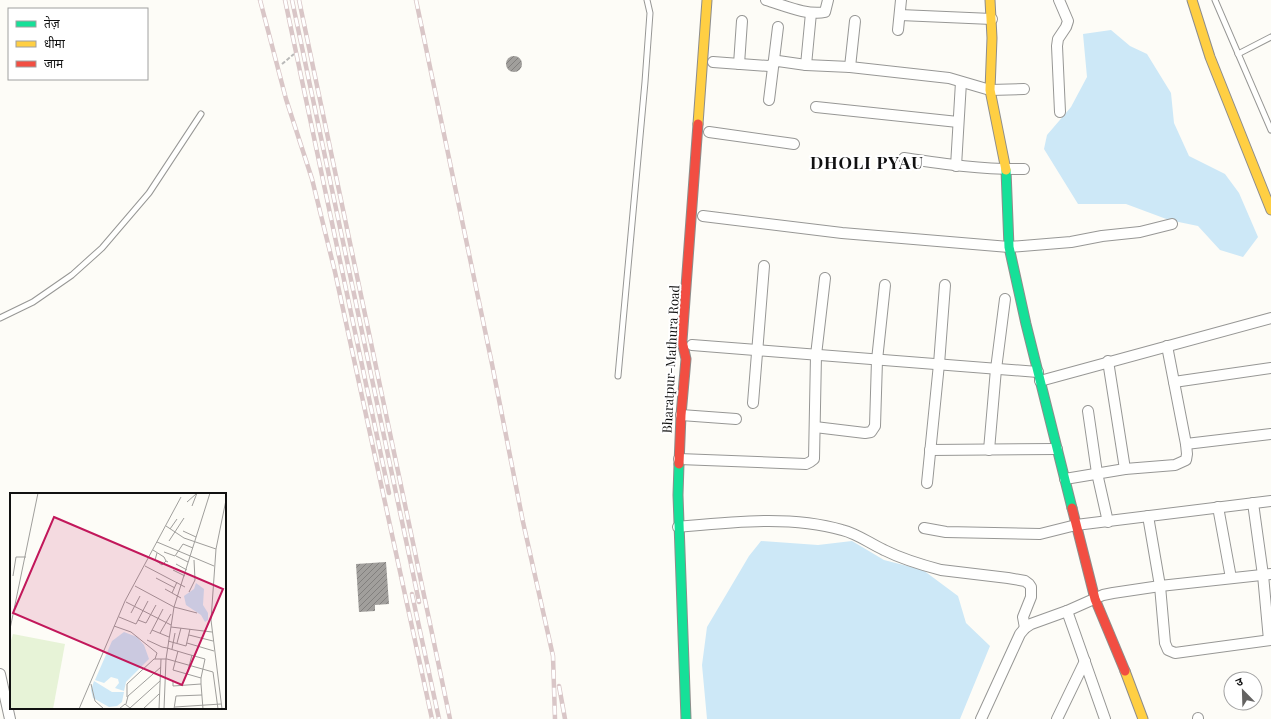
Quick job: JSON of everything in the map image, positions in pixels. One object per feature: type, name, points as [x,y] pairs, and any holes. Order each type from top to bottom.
[{"type":"main road","name":"Bharatpur-Mathura Road","points":[[686,719],[678,527],[681,415],[686,360],[682,341],[707,0]]},
{"type":"main road","points":[[990,0],[992,19],[990,90],[1006,169],[1009,247],[1026,324],[1095,599],[1143,719]]},
{"type":"main road","points":[[1192,0],[1210,57],[1271,210]]},
{"type":"main road","points":[[686,360],[692,342]]},
{"type":"street","points":[[766,0],[811,12],[825,12],[828,0]]},
{"type":"street","points":[[898,30],[901,0]]},
{"type":"street","points":[[1059,0],[1068,21],[1058,39],[1057,46],[1060,112]]},
{"type":"street","points":[[806,64],[811,12]]},
{"type":"street","points":[[900,15],[992,19]]},
{"type":"street","points":[[739,64],[742,21]]},
{"type":"street","points":[[850,66],[855,21]]},
{"type":"street","points":[[769,100],[778,27]]},
{"type":"street","points":[[713,62],[768,66],[778,61],[850,66],[949,78],[990,90],[1024,89]]},
{"type":"street","points":[[956,166],[961,82]]},
{"type":"street","points":[[816,107],[958,122]]},
{"type":"street","points":[[709,132],[794,144]]},
{"type":"street","points":[[904,158],[956,166],[1024,169]]},
{"type":"street","points":[[703,216],[842,232],[1009,247],[1072,242],[1102,236],[1140,232],[1172,224]]},
{"type":"street","points":[[753,403],[764,266]]},
{"type":"street","points":[[679,459],[806,464],[814,458],[816,355],[825,278]]},
{"type":"street","points":[[815,428],[871,432],[875,426],[877,360],[885,285]]},
{"type":"street","points":[[927,483],[945,285]]},
{"type":"street","points":[[989,450],[1004,299]]},
{"type":"street","points":[[692,342],[758,351],[996,369],[1039,376],[1108,361],[1271,318]]},
{"type":"street","points":[[1065,479],[1126,469],[1175,465],[1186,460],[1186,444],[1167,346]]},
{"type":"street","points":[[1108,361],[1126,469]]},
{"type":"street","points":[[1174,382],[1271,368]]},
{"type":"street","points":[[1088,411],[1097,473],[1108,522]]},
{"type":"street","points":[[681,415],[736,419]]},
{"type":"street","points":[[1186,444],[1271,434]]},
{"type":"street","points":[[930,450],[1057,449]]},
{"type":"street","points":[[924,528],[946,532],[1040,534],[1076,524],[1108,522],[1271,501]]},
{"type":"street","points":[[1148,516],[1160,586],[1165,643],[1168,650],[1175,653],[1270,640],[1267,574],[1253,504]]},
{"type":"street","points":[[1218,507],[1231,578]]},
{"type":"street","points":[[678,527],[744,521],[804,522],[844,530],[861,537],[883,550],[941,570],[1025,581],[1030,584],[1032,591],[1023,617],[1025,628]]},
{"type":"street","points":[[981,719],[1020,634],[1025,628],[1036,622],[1113,593],[1267,574]]},
{"type":"street","points":[[1067,611],[1105,719]]},
{"type":"street","points":[[1057,719],[1085,661]]},
{"type":"street","points":[[0,674],[10,719]]},
{"type":"lane","points":[[618,376],[645,82],[650,12],[647,0]]},
{"type":"lane","points":[[1215,0],[1271,130]]},
{"type":"lane","points":[[1238,54],[1271,37]]},
{"type":"lane","points":[[0,318],[33,302],[72,275],[102,248],[149,194],[201,114]]},
{"type":"path","points":[[282,64],[294,54]]},
{"type":"water","points":[[1111,30],[1130,46],[1147,54],[1171,93],[1174,123],[1189,156],[1225,174],[1239,193],[1258,237],[1243,257],[1220,250],[1198,226],[1169,220],[1126,204],[1078,204],[1044,149],[1047,135],[1071,107],[1087,77],[1083,34]]},
{"type":"water","points":[[761,541],[818,545],[852,541],[884,560],[923,570],[958,596],[966,623],[990,646],[960,719],[707,719],[702,665],[707,627],[749,556]]},
{"type":"building","points":[[514,56],[520,58],[522,64],[520,70],[514,72],[508,70],[506,64],[508,58]]},
{"type":"building","points":[[386,562],[389,604],[375,605],[375,611],[359,612],[356,564]]},
{"type":"railway","points":[[260,0],[286,99],[312,179],[335,272],[432,719]]},
{"type":"railway","points":[[285,0],[389,493]]},
{"type":"railway","points":[[292,0],[419,602]]},
{"type":"railway","points":[[299,0],[450,719]]},
{"type":"railway","points":[[416,0],[492,364],[523,522],[553,656],[555,719]]},
{"type":"railway","points":[[412,594],[439,719]]},
{"type":"railway","points":[[559,686],[565,719]]},
{"type":"traffic: fast","points":[[1006,170],[1009,247],[1026,324],[1072,508]]},
{"type":"traffic: fast","points":[[679,464],[678,495],[686,719]]},
{"type":"traffic: slow","points":[[698,124],[707,0]]},
{"type":"traffic: slow","points":[[990,0],[992,38],[990,90],[1006,170]]},
{"type":"traffic: slow","points":[[1192,0],[1210,57],[1271,210]]},
{"type":"traffic: slow","points":[[1125,671],[1143,719]]},
{"type":"traffic: jam","points":[[679,464],[681,415],[686,359],[682,341],[698,124]]},
{"type":"traffic: jam","points":[[1072,508],[1095,599],[1125,671]]},
{"type":"district","name":"DHOLI PYAU","points":[[867,162]]}]
